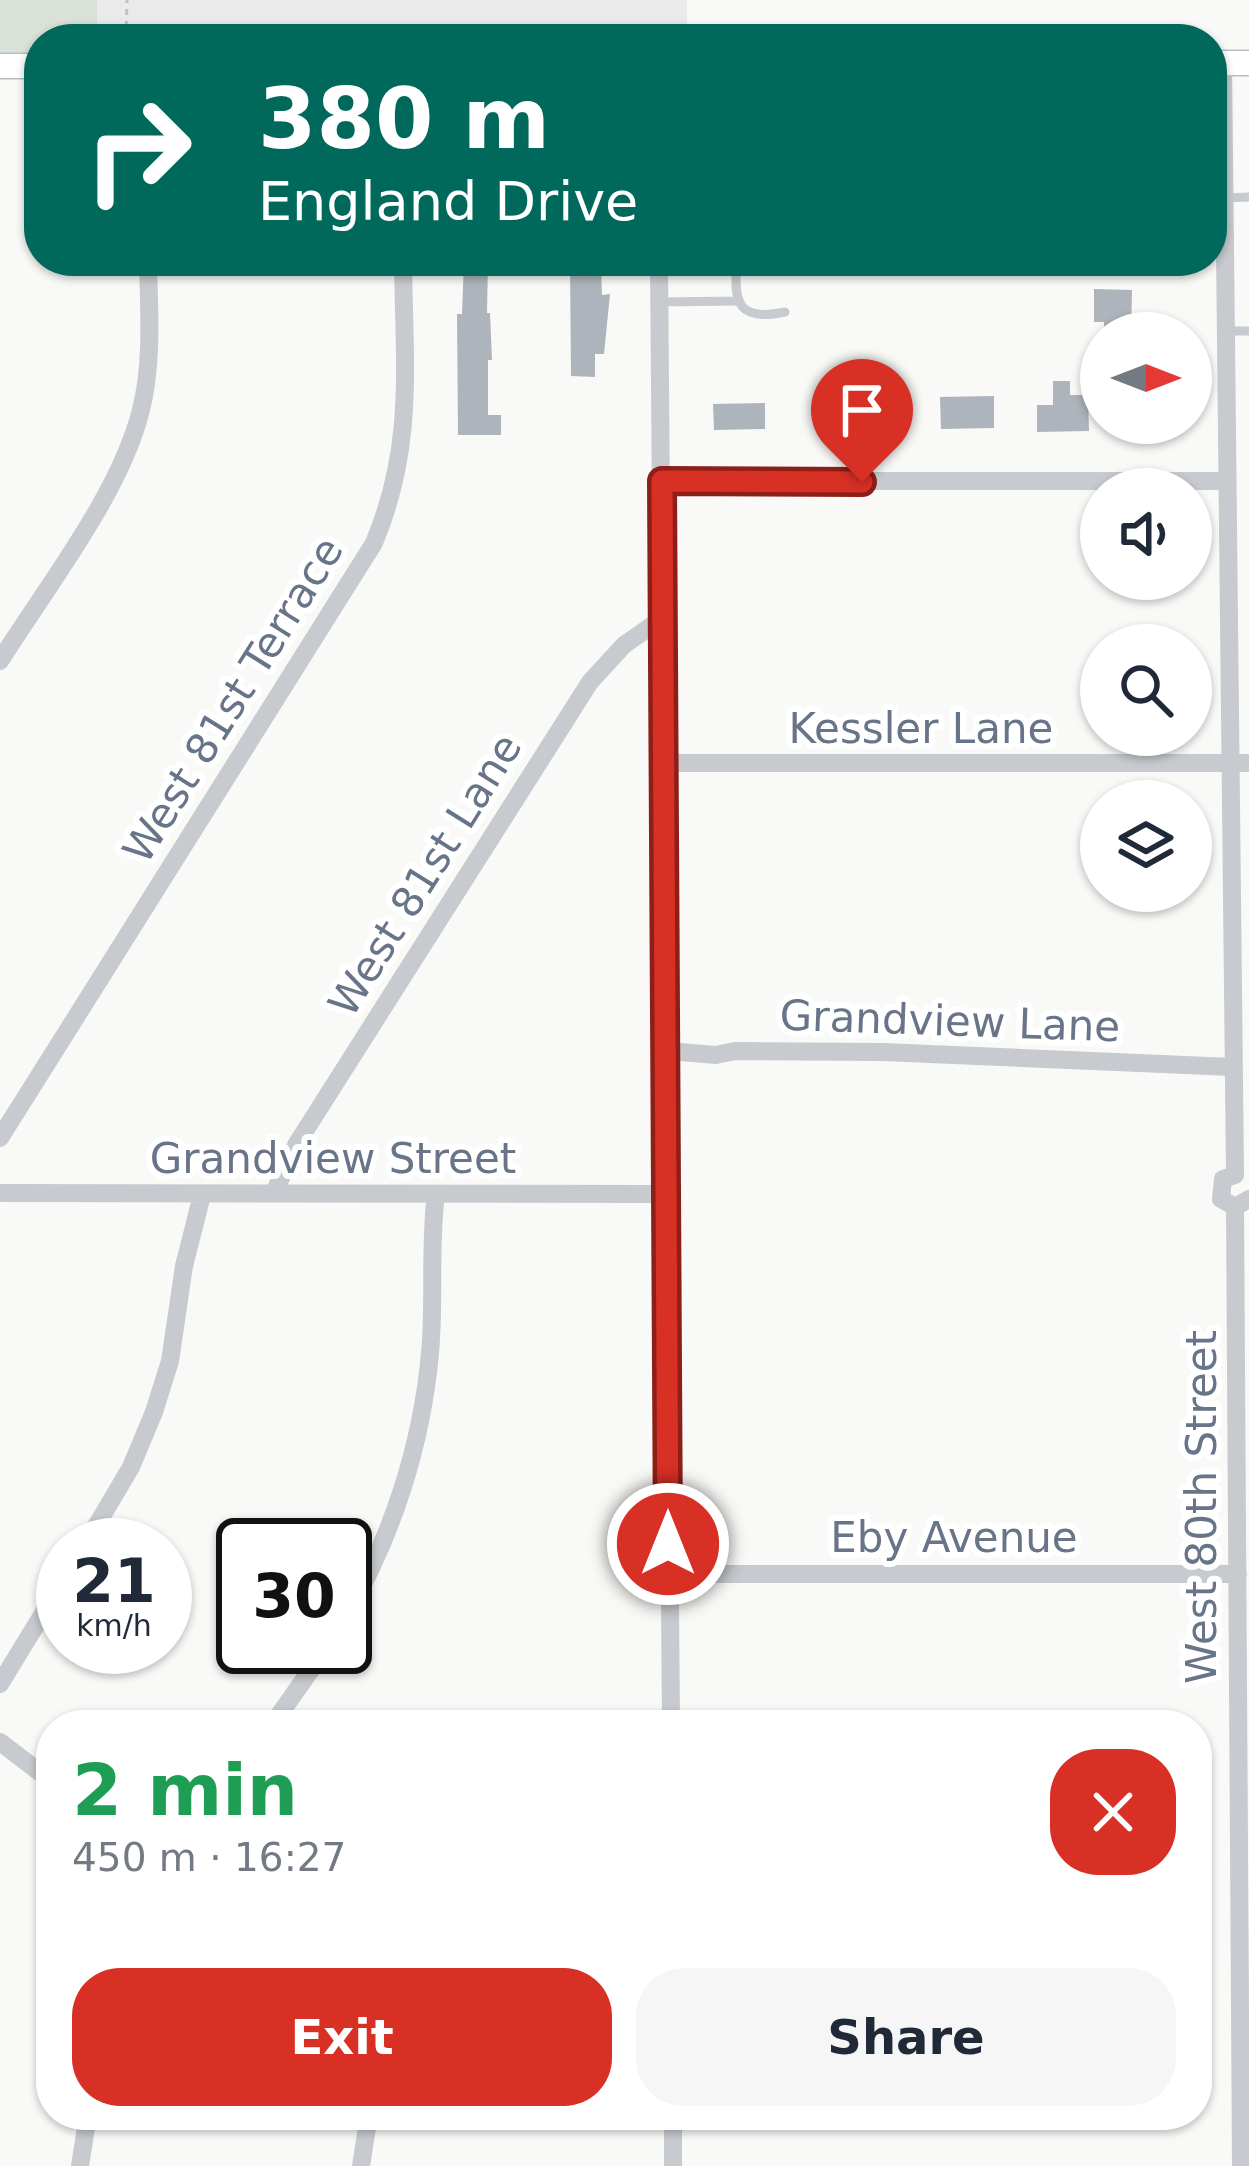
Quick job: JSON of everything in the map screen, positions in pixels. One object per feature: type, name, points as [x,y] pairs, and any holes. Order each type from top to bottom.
[{"type":"street","points":[[0,661],[109,488],[128,449],[148,369],[148,276]]},
{"type":"street","name":"West 81st Terrace","points":[[0,1138],[374,543],[391,503],[404,428],[404,276]]},
{"type":"street","points":[[659,276],[671,1710]]},
{"type":"street","points":[[1223,276],[1226,481],[1240,763],[1232,1067],[1242,1178]]},
{"type":"street","points":[[662,481],[1226,481]]},
{"type":"street","name":"West 81st Lane","points":[[274,1193],[296,1145],[590,682],[624,645],[664,617]]},
{"type":"street","name":"Kessler Lane","points":[[665,763],[1240,763]]},
{"type":"street","name":"Grandview Lane","points":[[668,1051],[716,1055],[735,1051],[882,1052],[1232,1067]]},
{"type":"street","name":"West 80th Street","points":[[1241,2166],[1238,1574],[1242,1203],[1224,1203],[1219,1194],[1223,1179],[1242,1178]]},
{"type":"street","name":"Grandview Street","points":[[0,1193],[667,1194]]},
{"type":"street","points":[[372,1563],[408,1471],[422,1413],[430,1356],[436,1194]]},
{"type":"street","points":[[101,1518],[131,1467],[154,1412],[170,1361],[184,1266],[202,1196]]},
{"type":"street","name":"Eby Avenue","points":[[670,1574],[1238,1574]]},
{"type":"street","points":[[0,1684],[36,1625]]},
{"type":"street","points":[[283,1710],[308,1674]]},
{"type":"street","points":[[0,1742],[36,1770]]},
{"type":"street","points":[[80,2166],[86,2130]]},
{"type":"street","points":[[361,2166],[367,2130]]},
{"type":"street","points":[[673,2130],[673,2166]]},
{"type":"lane","points":[[736,301],[737,276]]},
{"type":"lane","points":[[660,302],[736,301],[752,314],[785,312]]},
{"type":"lane","points":[[1224,331],[1249,331]]},
{"type":"shaded area","points":[[0,0],[97,0],[97,24],[24,24],[24,54],[0,54]]},
{"type":"shaded area","points":[[97,0],[687,0],[687,24],[97,24]]},
{"type":"building","points":[[463,276],[488,276],[492,360],[488,360],[488,415],[501,415],[501,435],[458,435],[457,314],[462,314]]},
{"type":"building","points":[[570,276],[601,276],[602,295],[610,294],[604,354],[595,354],[595,377],[571,376]]},
{"type":"building","points":[[1094,289],[1132,290],[1131,312],[1094,312]]},
{"type":"building","points":[[1053,381],[1070,381],[1070,395],[1080,395],[1080,431],[1037,432],[1037,405],[1053,405]]},
{"type":"building","points":[[994,396],[994,428],[941,429],[940,397]]},
{"type":"building","points":[[883,401],[884,431],[836,432],[835,402]]},
{"type":"building","points":[[765,403],[765,429],[714,430],[713,404]]},
{"type":"route","points":[[668,1544],[662,481],[862,482]]}]
